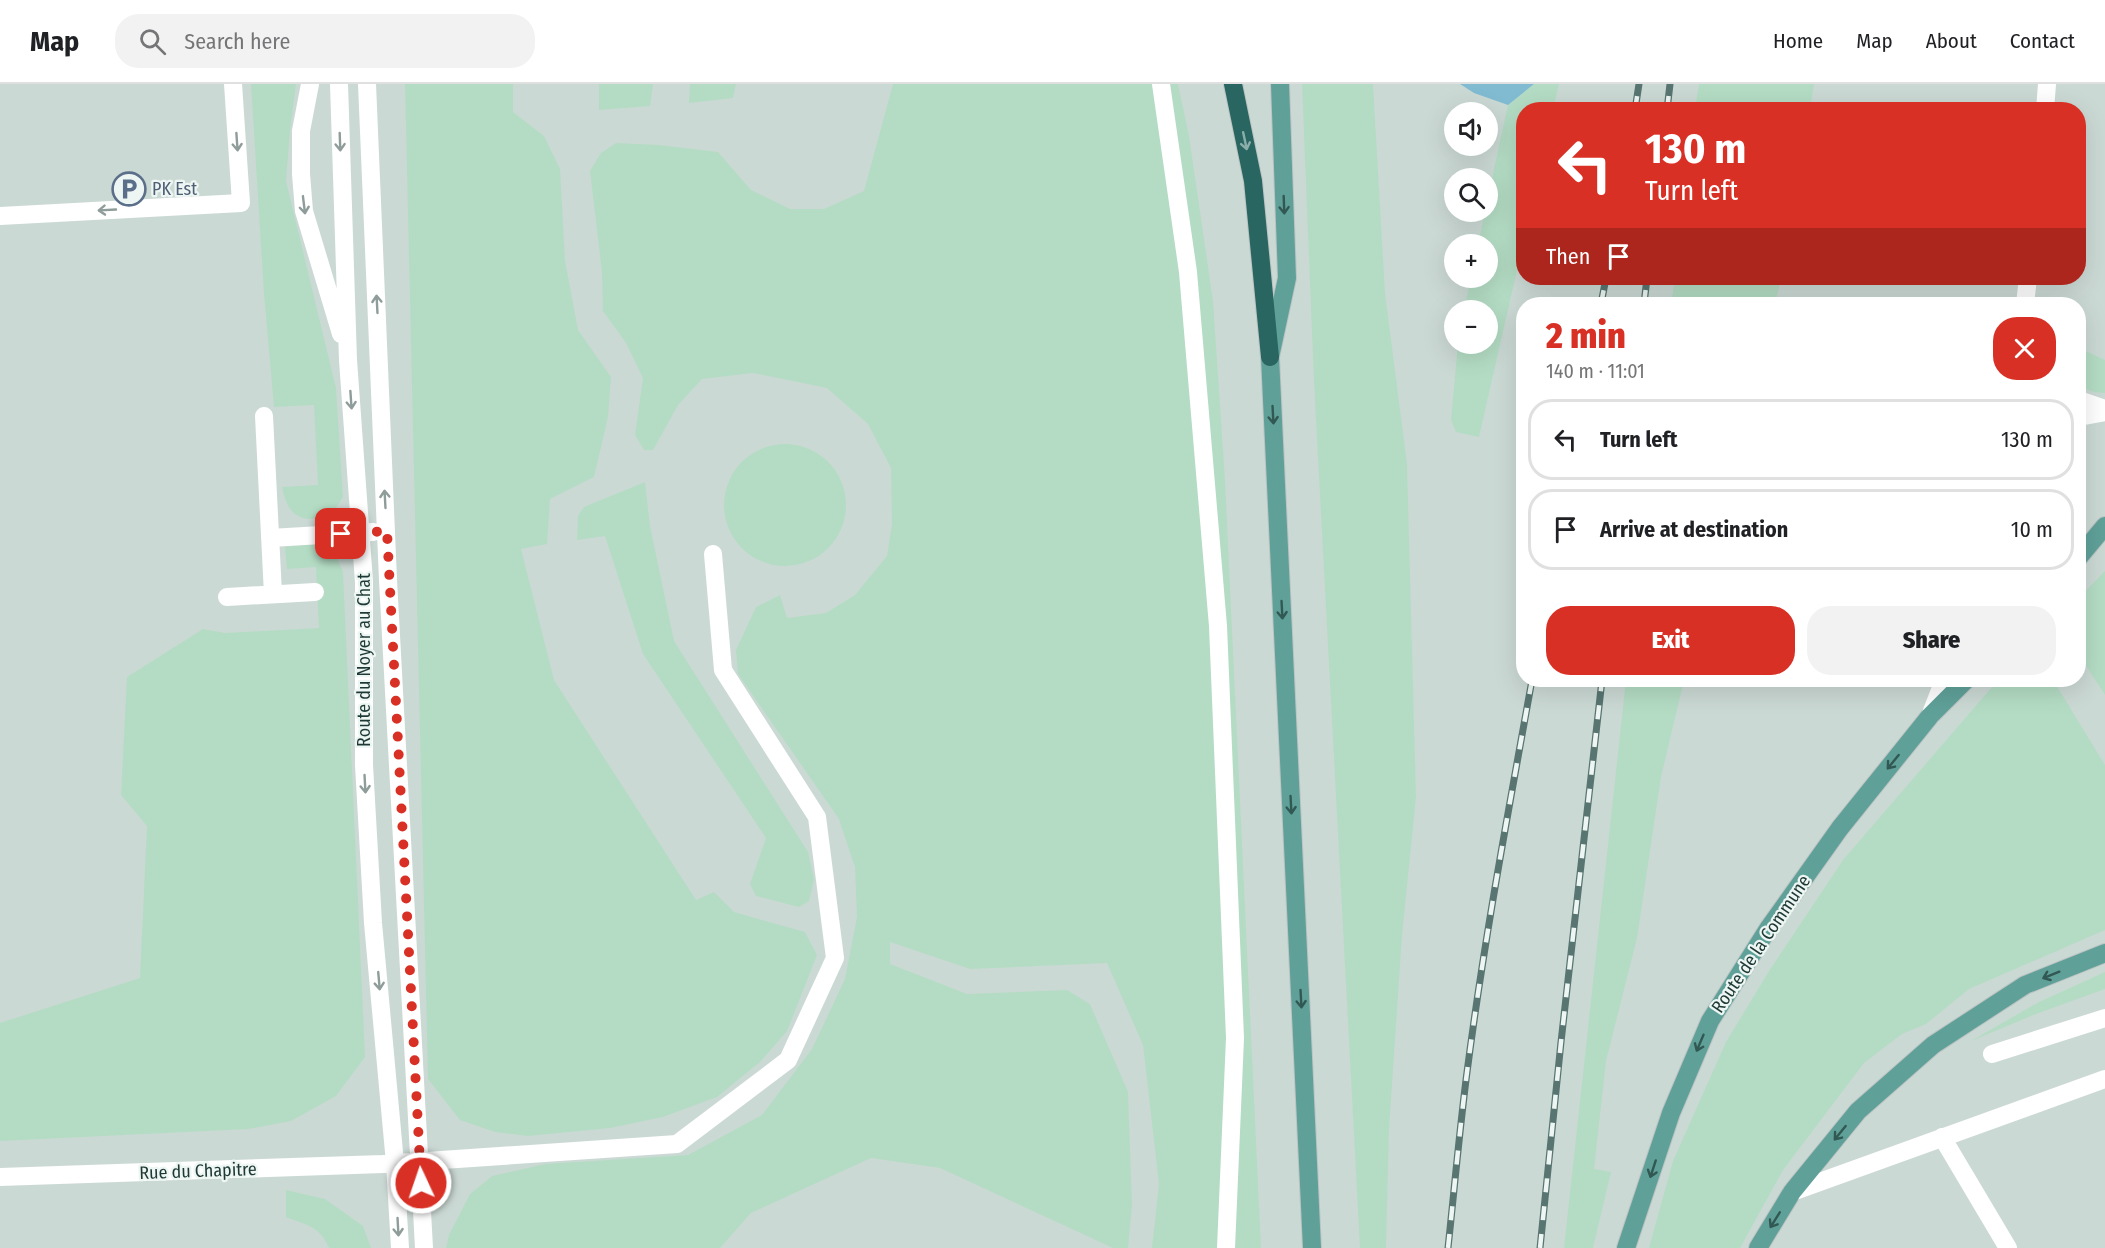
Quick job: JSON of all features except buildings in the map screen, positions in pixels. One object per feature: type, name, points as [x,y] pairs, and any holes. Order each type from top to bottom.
[{"type":"highway","points":[[1233,84],[1253,181],[1270,357]]},
{"type":"main road","points":[[1280,84],[1287,278],[1270,357],[1312,1248]]},
{"type":"main road","points":[[2086,549],[2105,526]]},
{"type":"main road","name":"Route de la Commune","points":[[1626,1248],[1671,1113],[1710,1021],[1768,929],[1840,828],[1930,716],[1959,687]]},
{"type":"main road","points":[[1758,1248],[1792,1192],[1858,1112],[1933,1045],[2025,985],[2105,953]]},
{"type":"street","points":[[0,216],[241,203],[233,84]]},
{"type":"street","points":[[310,84],[301,131],[304,211],[348,360]]},
{"type":"street","name":"Route du Noyer au Chat","points":[[339,84],[348,360],[364,582],[366,787],[374,923],[395,1164],[399,1248]]},
{"type":"street","name":"Route du Noyer au Chat","points":[[367,84],[387,531],[424,1248]]},
{"type":"street","points":[[1161,84],[1188,272],[1218,626],[1235,1038],[1226,1248]]},
{"type":"street","points":[[2046,102],[2047,84]]},
{"type":"street","points":[[2086,403],[2105,410]]},
{"type":"street","points":[[2086,415],[2105,410]]},
{"type":"street","points":[[264,416],[273,594]]},
{"type":"street","points":[[270,538],[387,531]]},
{"type":"street","points":[[395,1164],[677,1144],[788,1060],[835,958],[817,817],[723,670],[713,554]]},
{"type":"street","points":[[227,597],[315,592]]},
{"type":"street","points":[[1930,716],[1941,687]]},
{"type":"street","points":[[1992,1054],[2105,1018]]},
{"type":"street","points":[[1792,1192],[2105,1079]]},
{"type":"street","points":[[1942,1137],[2008,1248]]},
{"type":"street","name":"Rue du Chapitre","points":[[0,1177],[395,1164]]},
{"type":"shaded area","points":[[0,84],[2105,84],[2105,1248],[0,1248]]},
{"type":"green space","points":[[251,84],[296,84],[286,181],[336,388],[343,497],[331,516],[321,518],[304,518],[292,512],[282,487],[318,485],[314,405],[274,407],[264,294]]},
{"type":"green space","points":[[405,84],[513,84],[513,112],[544,136],[560,169],[565,261],[578,330],[611,377],[608,417],[594,477],[550,499],[547,544],[521,549],[554,680],[696,900],[714,892],[734,912],[805,932],[817,955],[787,1031],[760,1062],[717,1097],[663,1117],[610,1128],[528,1136],[495,1132],[460,1120],[428,1079]]},
{"type":"green space","points":[[599,84],[653,84],[650,106],[599,110]]},
{"type":"green space","points":[[690,84],[736,84],[733,98],[689,103]]},
{"type":"green space","points":[[893,84],[1178,84],[1189,136],[1213,301],[1225,480],[1261,1248],[1152,1248],[1159,1184],[1143,1045],[1107,963],[970,969],[890,942],[890,964],[967,994],[1067,990],[1090,1004],[1128,1092],[1132,1205],[1128,1248],[1113,1248],[940,1168],[871,1158],[751,1213],[720,1248],[446,1248],[449,1235],[470,1194],[492,1176],[545,1164],[688,1155],[762,1115],[812,1049],[845,979],[857,917],[855,867],[839,819],[738,674],[736,650],[756,607],[780,595],[787,618],[826,613],[855,595],[887,556],[892,524],[891,468],[868,424],[827,388],[753,373],[702,379],[678,405],[653,450],[644,450],[635,435],[643,378],[626,343],[603,311],[602,272],[590,171],[601,153],[616,143],[718,152],[751,190],[790,209],[824,209],[864,191]]},
{"type":"green space","points":[[1302,84],[1373,84],[1385,293],[1407,464],[1416,797],[1402,935],[1389,1129],[1386,1248],[1360,1248],[1314,382]]},
{"type":"green space","points":[[1534,84],[1559,84],[1555,102],[1516,102],[1516,274],[1498,353],[1498,300],[1466,300],[1469,288],[1498,288],[1498,234],[1480,234],[1483,222],[1498,222],[1498,168],[1494,168],[1508,105]]},
{"type":"green space","points":[[1699,84],[1814,84],[1811,102],[1696,102]]},
{"type":"green space","points":[[1674,285],[1779,285],[1777,297],[1672,297]]},
{"type":"green space","points":[[2086,351],[2105,360],[2105,393],[2086,389]]},
{"type":"green space","points":[[1457,354],[1498,354],[1479,437],[1456,432],[1451,420]]},
{"type":"green space","points":[[785,444],[808,449],[819,454],[828,462],[836,471],[841,482],[846,505],[841,528],[836,539],[828,548],[819,556],[808,561],[785,566],[762,561],[751,556],[742,548],[734,539],[729,528],[724,505],[729,482],[734,471],[742,462],[751,454],[762,449]]},
{"type":"green space","points":[[645,482],[650,526],[674,641],[808,852],[814,879],[809,901],[799,907],[756,896],[750,884],[766,838],[643,654],[605,536],[577,540],[578,516],[584,507]]},
{"type":"green space","points":[[323,543],[336,556],[343,572],[365,1057],[336,1096],[291,1121],[248,1129],[0,1141],[0,1023],[140,978],[147,826],[121,795],[127,677],[203,629],[225,633],[319,628],[316,567],[287,569],[285,547]]},
{"type":"green space","points":[[2105,571],[2105,695],[2086,666],[2086,591]]},
{"type":"green space","points":[[1625,687],[1682,687],[1661,777],[1637,938],[1606,1061],[1594,1169],[1611,1172],[1593,1248],[1564,1248]]},
{"type":"green space","points":[[1992,687],[2057,687],[2105,765],[2105,930],[1969,989],[1926,1024],[1902,1034],[1864,1063],[1783,1170],[1740,1248],[1649,1248],[1673,1161],[1726,1042],[1769,971],[1843,860]]},
{"type":"green space","points":[[2105,972],[2105,989],[1971,1041],[2039,1002]]},
{"type":"green space","points":[[286,1190],[325,1199],[363,1226],[371,1248],[329,1248],[317,1231],[286,1217]]},
{"type":"water","points":[[1460,84],[1534,84],[1508,105],[1474,93]]},
{"type":"railway","points":[[1636,102],[1639,84]]},
{"type":"railway","points":[[1668,102],[1670,84]]},
{"type":"railway","points":[[1602,297],[1605,285]]},
{"type":"railway","points":[[1645,297],[1646,285]]},
{"type":"railway","points":[[1448,1248],[1463,1101],[1480,980],[1531,687]]},
{"type":"railway","points":[[1540,1248],[1601,687]]},
{"type":"place","name":"PK Est","points":[[129,189]]},
{"type":"route","points":[[341,534],[387,531],[421,1183]]}]
